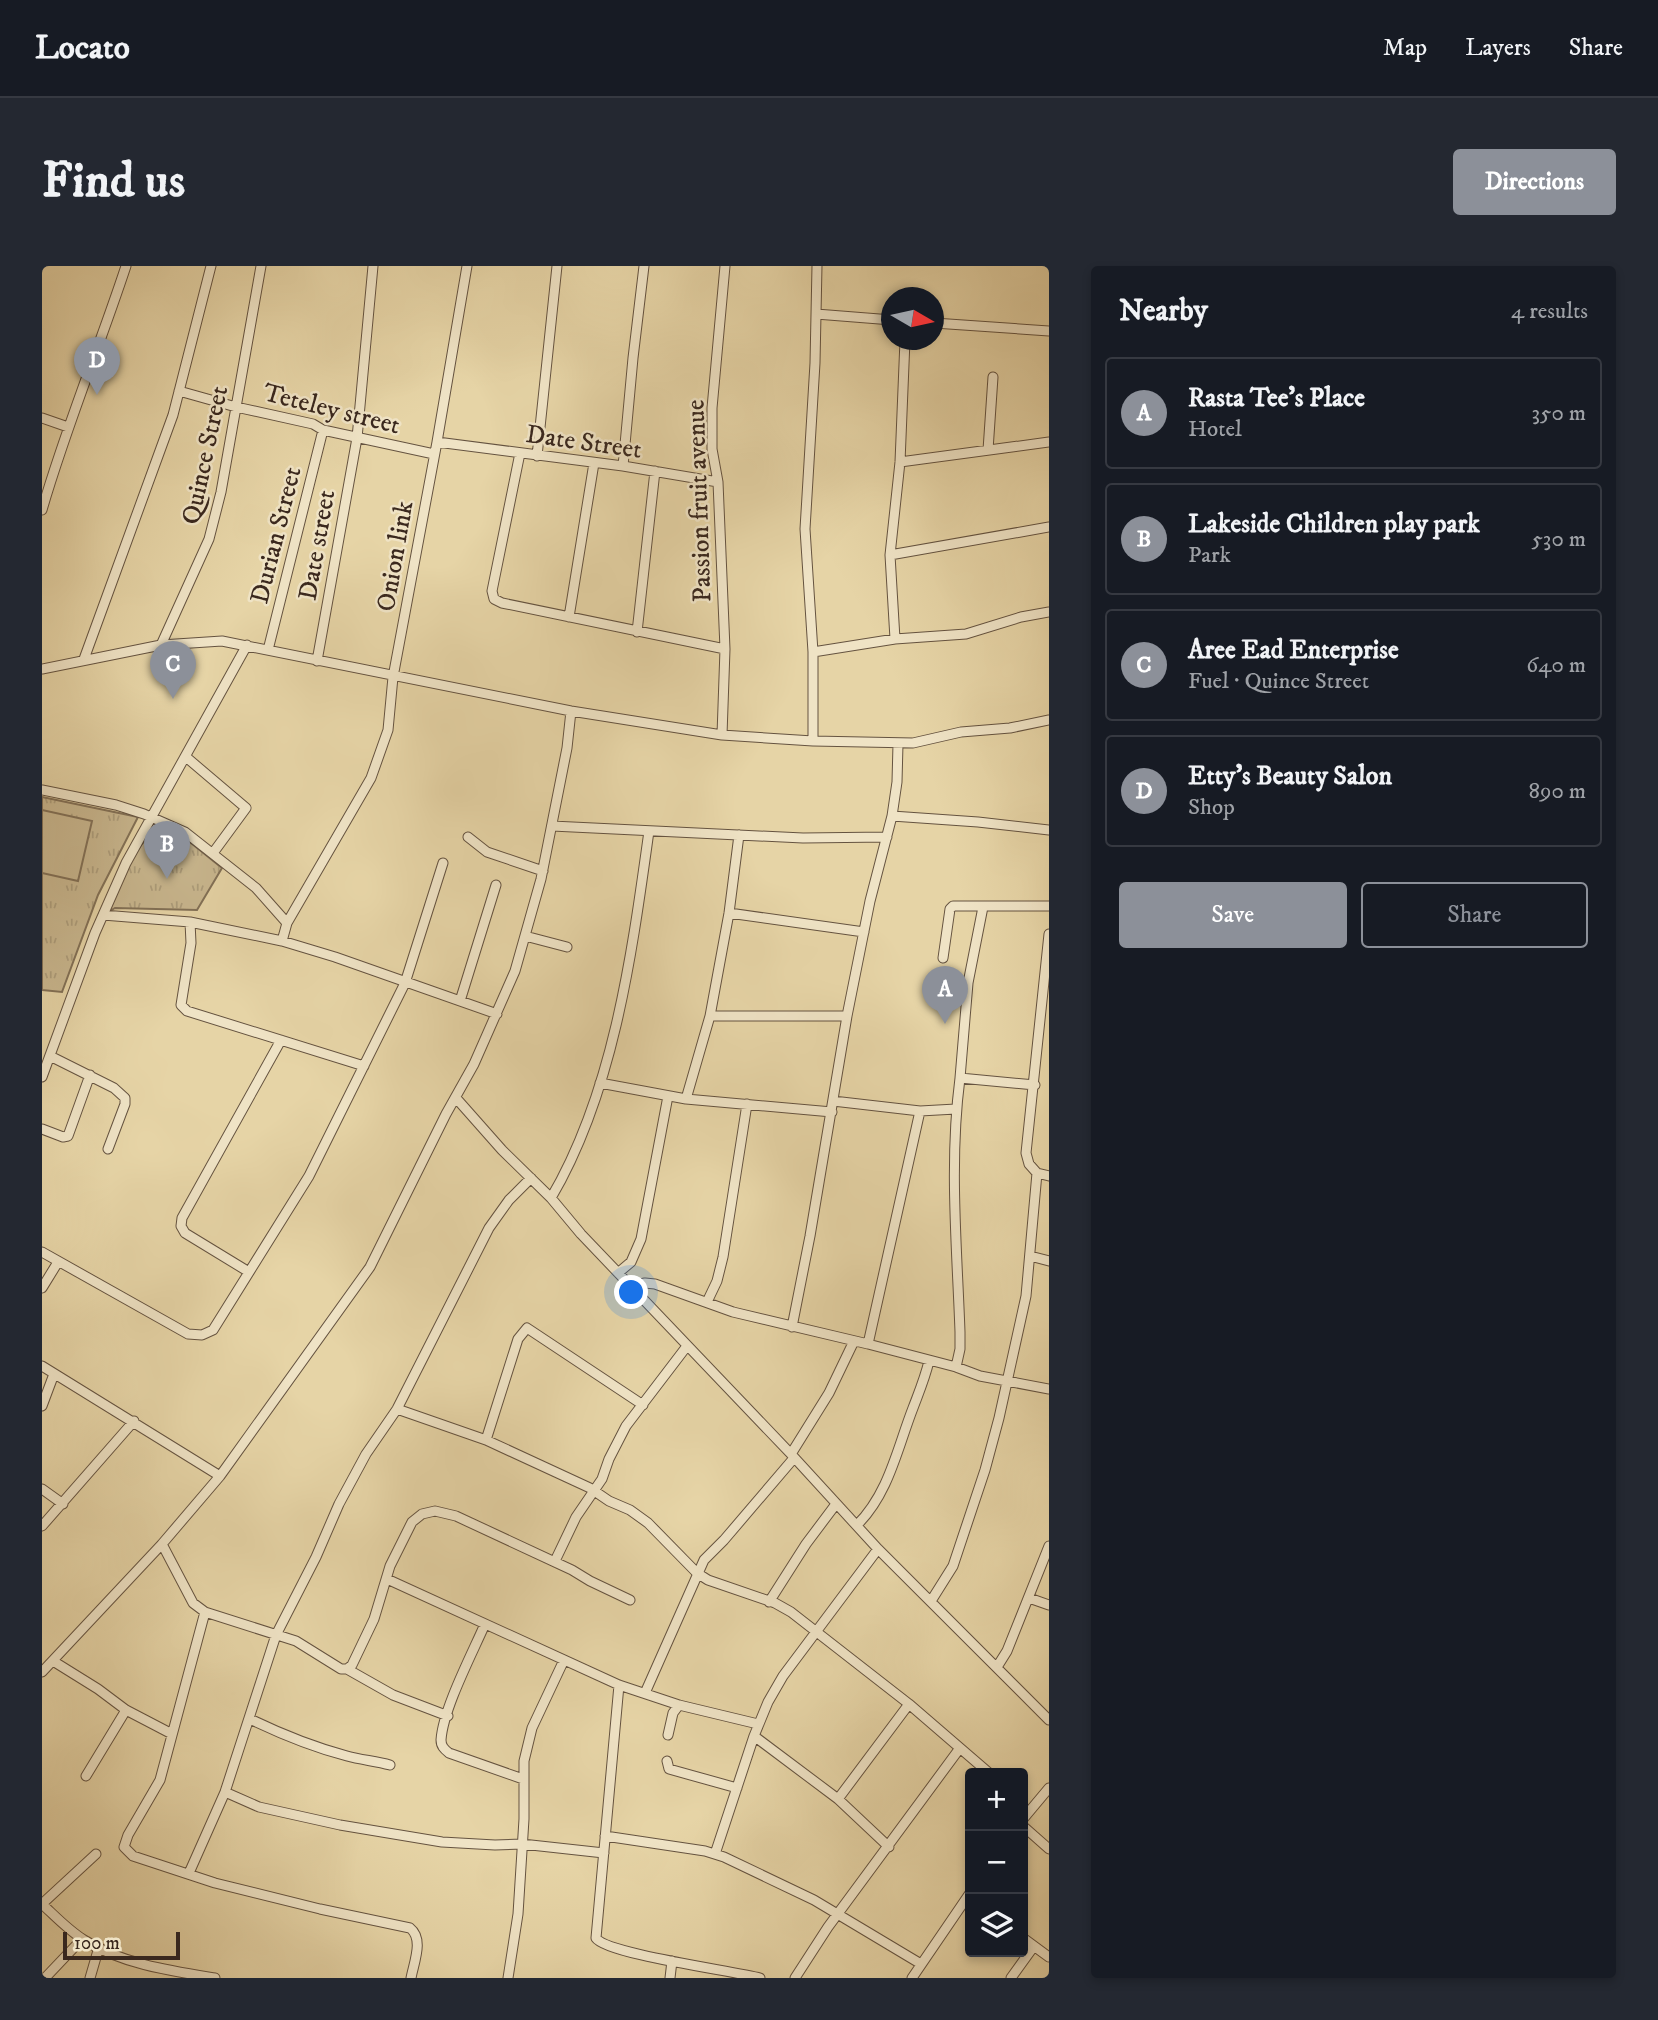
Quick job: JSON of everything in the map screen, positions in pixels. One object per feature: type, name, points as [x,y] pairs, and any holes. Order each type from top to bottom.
[{"type":"street","points":[[42,510],[68,427],[102,341],[126,266]]},
{"type":"street","points":[[84,659],[164,440],[211,266]]},
{"type":"street","name":"Quince Street","points":[[160,645],[209,538],[221,492],[261,266]]},
{"type":"street","name":"Date street","points":[[317,661],[357,438],[373,266]]},
{"type":"street","name":"Onion link","points":[[282,941],[287,923],[371,778],[388,730],[393,677],[434,454],[441,442],[467,266]]},
{"type":"street","points":[[537,456],[557,266]]},
{"type":"street","points":[[623,466],[644,266]]},
{"type":"street","name":"Passion fruit avenue","points":[[722,735],[725,649],[718,482],[712,449],[712,408],[725,266]]},
{"type":"street","points":[[813,741],[813,652],[805,529],[816,363],[817,266]]},
{"type":"street","points":[[816,314],[881,319]]},
{"type":"street","points":[[944,324],[1049,331]]},
{"type":"street","points":[[895,639],[890,555],[900,462],[905,350]]},
{"type":"street","points":[[988,450],[993,377]]},
{"type":"street","name":"Teteley street","points":[[179,391],[313,424],[323,430],[434,454]]},
{"type":"street","points":[[42,418],[68,427]]},
{"type":"street","name":"Durian Street","points":[[268,650],[323,430]]},
{"type":"street","name":"Date Street","points":[[441,442],[623,466],[718,482]]},
{"type":"street","points":[[900,462],[1049,442]]},
{"type":"street","points":[[520,453],[492,591],[494,599],[502,603],[725,649]]},
{"type":"street","points":[[569,617],[594,463]]},
{"type":"street","points":[[637,632],[655,471]]},
{"type":"street","points":[[890,555],[1049,527]]},
{"type":"street","points":[[813,652],[895,639],[966,634],[1021,617],[1049,612]]},
{"type":"street","points":[[42,669],[160,645],[209,641],[247,645],[393,677],[571,711],[722,735],[898,744],[1049,720]]},
{"type":"street","points":[[42,1077],[103,915],[126,863],[247,645]]},
{"type":"street","points":[[42,1672],[162,1544],[219,1476],[326,1332],[370,1267],[456,1098],[515,971],[543,871],[567,748],[571,711]]},
{"type":"street","points":[[792,1326],[847,1016],[892,816],[897,782],[898,744]]},
{"type":"street","points":[[186,757],[246,808],[213,853]]},
{"type":"street","points":[[42,790],[116,806],[185,832],[256,888],[287,923]]},
{"type":"street","points":[[892,816],[1049,830]]},
{"type":"street","points":[[552,826],[803,838],[887,836]]},
{"type":"street","points":[[551,1198],[571,1164],[600,1083],[632,956],[649,831]]},
{"type":"street","points":[[686,1099],[710,1016],[729,913],[739,835]]},
{"type":"street","points":[[468,837],[487,852],[543,871]]},
{"type":"street","points":[[42,1252],[188,1334],[202,1335],[213,1330],[309,1176],[405,983],[443,863]]},
{"type":"street","points":[[460,1001],[496,885]]},
{"type":"street","points":[[943,958],[950,909],[953,906],[1049,906]]},
{"type":"street","points":[[956,1367],[960,1332],[953,1185],[956,1110],[968,983],[983,907]]},
{"type":"street","points":[[729,913],[864,932]]},
{"type":"street","points":[[103,915],[190,922],[282,941],[497,1014]]},
{"type":"street","points":[[190,922],[191,943],[181,1005],[187,1011],[363,1066]]},
{"type":"street","points":[[1049,934],[1026,1153],[1029,1164],[1037,1173],[1049,1176]]},
{"type":"street","points":[[525,936],[567,947]]},
{"type":"street","points":[[710,1016],[847,1016]]},
{"type":"street","points":[[249,1272],[185,1233],[181,1226],[182,1218],[281,1040]]},
{"type":"street","points":[[50,1056],[114,1088],[125,1098],[108,1149]]},
{"type":"street","points":[[42,1129],[63,1137],[68,1136],[90,1075]]},
{"type":"street","points":[[960,1078],[1035,1085]]},
{"type":"street","points":[[600,1083],[686,1099],[832,1112]]},
{"type":"street","points":[[618,1273],[631,1262],[640,1239],[668,1096]]},
{"type":"street","points":[[456,1098],[878,1549],[1049,1720]]},
{"type":"street","points":[[833,1101],[920,1111],[956,1110]]},
{"type":"street","points":[[707,1302],[717,1281],[723,1257],[747,1104]]},
{"type":"street","points":[[868,1344],[920,1111]]},
{"type":"street","points":[[930,1601],[953,1566],[985,1470],[1026,1296],[1037,1173]]},
{"type":"street","points":[[189,1873],[225,1792],[276,1635],[350,1484],[366,1454],[397,1409],[489,1228],[509,1200],[531,1178]]},
{"type":"street","points":[[1030,1256],[1049,1261]]},
{"type":"street","points":[[42,1288],[58,1262]]},
{"type":"street","points":[[630,1286],[649,1283],[733,1312],[868,1344],[980,1376],[1049,1389]]},
{"type":"street","points":[[486,1440],[518,1339],[527,1328],[643,1405]]},
{"type":"street","points":[[645,1693],[704,1560],[724,1540],[793,1456],[829,1393],[854,1341]]},
{"type":"street","points":[[555,1561],[576,1517],[594,1492],[626,1426],[687,1346]]},
{"type":"street","points":[[857,1525],[871,1511],[894,1466],[929,1361]]},
{"type":"street","points":[[42,1366],[219,1476]]},
{"type":"street","points":[[42,1406],[54,1374]]},
{"type":"street","points":[[397,1409],[486,1440],[630,1510],[648,1522],[697,1573],[708,1580],[791,1612],[909,1704],[983,1768]]},
{"type":"street","points":[[42,1526],[134,1421]]},
{"type":"street","points":[[42,1489],[63,1504]]},
{"type":"street","points":[[769,1602],[806,1544],[836,1504]]},
{"type":"street","points":[[347,1669],[364,1643],[390,1566],[412,1522],[422,1514],[435,1511],[456,1516],[555,1561],[630,1600]]},
{"type":"street","points":[[162,1544],[193,1603],[205,1612],[296,1641],[341,1669],[347,1669],[393,1695],[447,1716]]},
{"type":"street","points":[[997,1667],[1007,1651],[1049,1546]]},
{"type":"street","points":[[715,1854],[758,1724],[783,1676],[878,1549]]},
{"type":"street","points":[[387,1579],[619,1685],[679,1705],[758,1724]]},
{"type":"street","points":[[1029,1598],[1049,1605]]},
{"type":"street","points":[[205,1612],[160,1780],[128,1835],[124,1847],[133,1856],[215,1883],[410,1928],[416,1933],[418,1940],[411,1978]]},
{"type":"street","points":[[485,1624],[447,1716],[441,1741],[443,1749],[449,1753],[523,1779]]},
{"type":"street","points":[[508,1978],[517,1914],[524,1808],[524,1761],[532,1728],[564,1660]]},
{"type":"street","points":[[53,1661],[126,1710],[172,1734]]},
{"type":"street","points":[[619,1685],[596,1938],[598,1942],[672,1961],[725,1969],[760,1978]]},
{"type":"street","points":[[838,1798],[909,1704]]},
{"type":"street","points":[[668,1735],[673,1713],[679,1705]]},
{"type":"street","points":[[86,1776],[126,1710]]},
{"type":"street","points":[[250,1719],[312,1745],[390,1765]]},
{"type":"street","points":[[754,1736],[838,1798],[889,1847]]},
{"type":"street","points":[[795,1978],[808,1955],[960,1748]]},
{"type":"street","points":[[667,1761],[669,1769],[737,1788]]},
{"type":"street","points":[[1028,1804],[1049,1788]]},
{"type":"street","points":[[225,1792],[259,1807],[442,1842],[522,1844],[604,1853]]},
{"type":"street","points":[[1028,1830],[1049,1849]]},
{"type":"street","points":[[605,1836],[715,1854],[764,1874],[921,1964]]},
{"type":"street","points":[[96,1854],[42,1904],[82,1939],[99,1947],[172,1975],[215,1978]]},
{"type":"street","points":[[912,1978],[965,1903]]},
{"type":"street","points":[[45,1978],[82,1939]]},
{"type":"street","points":[[1028,1942],[1049,1957]]},
{"type":"street","points":[[1011,1978],[1034,1946]]},
{"type":"street","points":[[90,1978],[99,1947]]},
{"type":"street","points":[[670,1978],[672,1961]]},
{"type":"green space","points":[[42,797],[138,817],[98,895],[62,992],[42,990]]},
{"type":"green space","points":[[42,810],[92,821],[78,881],[42,873]]},
{"type":"green space","points":[[156,827],[186,839],[222,868],[197,910],[115,908],[103,915],[126,863]]},
{"type":"place","name":"Etty's Beauty Salon","points":[[97,395]]},
{"type":"place","name":"Aree Ead Enterprise","points":[[173,699]]},
{"type":"place","name":"Lakeside Children play park","points":[[167,879]]},
{"type":"place","name":"Rasta Tee’s Place","points":[[945,1024]]}]
